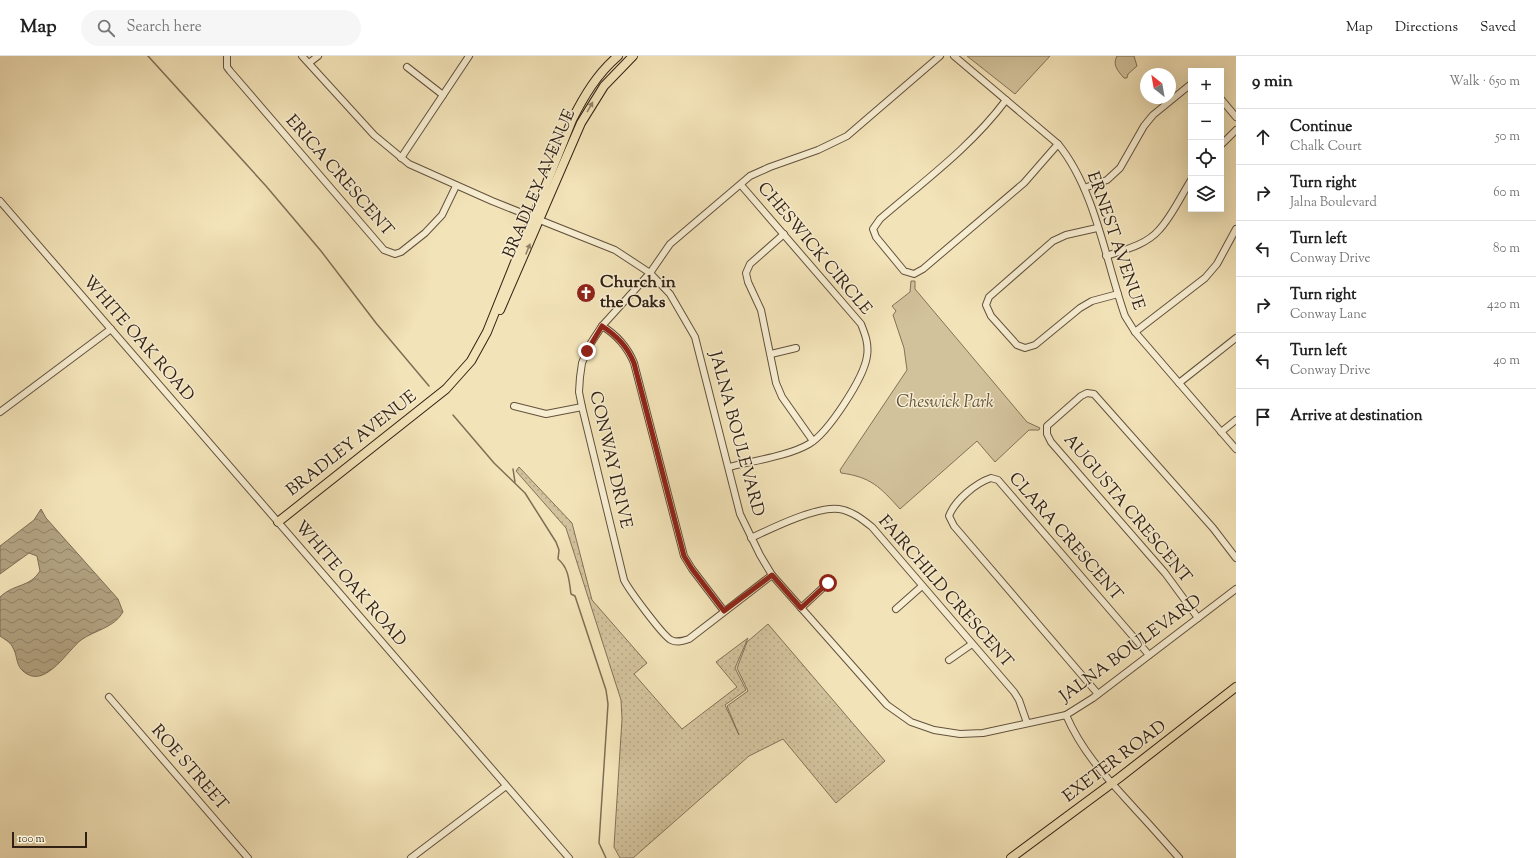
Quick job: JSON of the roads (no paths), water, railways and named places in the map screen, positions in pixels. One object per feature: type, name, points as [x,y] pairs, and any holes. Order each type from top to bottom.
[{"type":"main road","name":"BRADLEY AVENUE","points":[[278,522],[446,389],[471,361],[503,305],[582,98],[618,56]]},
{"type":"main road","name":"BRADLEY AVENUE","points":[[536,218],[589,108],[604,86],[633,56]]},
{"type":"main road","name":"EXETER ROAD","points":[[1011,858],[1111,784],[1236,687]]},
{"type":"street","name":"ERICA CRESCENT","points":[[227,56],[227,66],[230,71],[384,250],[395,254],[401,252],[425,233],[442,214],[456,186]]},
{"type":"street","name":"JALNA BOULEVARD","points":[[302,56],[374,135],[401,158],[416,168],[456,186],[615,250],[650,272],[670,294],[695,337],[740,514],[751,538],[772,575],[887,705],[911,722],[934,730],[960,734],[983,733],[1066,715],[1098,694],[1236,589]]},
{"type":"street","points":[[309,63],[318,56]]},
{"type":"street","points":[[401,158],[469,56]]},
{"type":"street","name":"CONWAY DRIVE","points":[[772,575],[689,639],[680,642],[670,640],[631,593],[624,580],[579,392],[582,363],[589,346],[602,326],[650,272],[670,244],[750,176],[818,150],[847,136],[940,56]]},
{"type":"street","name":"ERNEST AVENUE","points":[[954,56],[1058,144],[1075,167],[1084,188],[1125,316],[1135,332],[1236,449]]},
{"type":"street","points":[[407,67],[443,95]]},
{"type":"street","points":[[1084,188],[1107,180],[1120,168],[1149,121],[1188,87]]},
{"type":"street","points":[[1006,100],[989,123],[966,146],[880,219],[873,229],[876,237],[904,271],[914,274],[922,269],[1024,183],[1058,144]]},
{"type":"street","points":[[1224,103],[1236,117]]},
{"type":"street","points":[[1224,142],[1236,130]]},
{"type":"street","name":"CHESWICK CIRCLE","points":[[729,467],[794,450],[813,442],[831,422],[864,372],[868,355],[867,339],[861,324],[741,185]]},
{"type":"street","points":[[1106,256],[1133,247],[1159,231],[1188,185]]},
{"type":"street","name":"WHITE OAK ROAD","points":[[0,200],[569,858]]},
{"type":"street","points":[[1097,228],[1066,235],[1053,241],[989,297],[986,306],[991,316],[1016,345],[1025,348],[1035,346],[1080,308],[1092,301],[1118,294]]},
{"type":"street","points":[[1135,332],[1205,278],[1217,264],[1236,229]]},
{"type":"street","points":[[784,234],[750,264],[746,274],[748,282],[761,310],[776,383],[782,397],[813,442]]},
{"type":"street","points":[[602,326],[620,340],[629,350],[634,363],[684,556],[724,611]]},
{"type":"street","points":[[0,412],[112,330]]},
{"type":"street","points":[[1178,383],[1236,338]]},
{"type":"street","points":[[771,354],[796,348]]},
{"type":"street","name":"AUGUSTA CRESCENT","points":[[1198,618],[1165,573],[1051,442],[1047,434],[1047,426],[1081,396],[1087,393],[1094,394],[1208,522],[1236,558]]},
{"type":"street","points":[[514,406],[546,414],[582,407]]},
{"type":"street","points":[[1221,432],[1236,420]]},
{"type":"street","name":"CLARA CRESCENT","points":[[1098,694],[954,526],[949,516],[952,509],[980,483],[991,478],[998,480],[1149,655]]},
{"type":"street","name":"FAIRCHILD CRESCENT","points":[[751,538],[788,521],[826,509],[839,509],[856,515],[872,527],[1014,692],[1019,700],[1027,723]]},
{"type":"street","points":[[801,608],[828,583]]},
{"type":"street","points":[[896,609],[922,586]]},
{"type":"street","points":[[949,660],[972,644]]},
{"type":"street","name":"ROE STREET","points":[[109,697],[248,858]]},
{"type":"street","points":[[1066,715],[1076,738],[1085,752],[1111,784],[1179,858]]},
{"type":"street","points":[[411,858],[506,786]]},
{"type":"water","points":[[41,509],[46,518],[118,599],[123,612],[115,622],[81,640],[57,665],[49,671],[42,675],[35,676],[27,674],[20,668],[12,646],[0,636],[0,597],[11,589],[26,583],[36,576],[40,571],[37,556],[29,553],[0,574],[0,546],[34,520]]},
{"type":"waterway","points":[[148,56],[266,186],[321,251],[376,323],[429,386]]},
{"type":"waterway","points":[[453,415],[494,463],[525,493],[556,542],[559,550],[558,559],[566,571],[571,594],[575,596],[606,690],[608,704],[599,843],[606,858]]},
{"type":"waterway","points":[[513,469],[515,482]]},
{"type":"place","name":"Church in the Oaks","points":[[586,293]]},
{"type":"park label","name":"Cheswick Park","points":[[945,403]]}]
